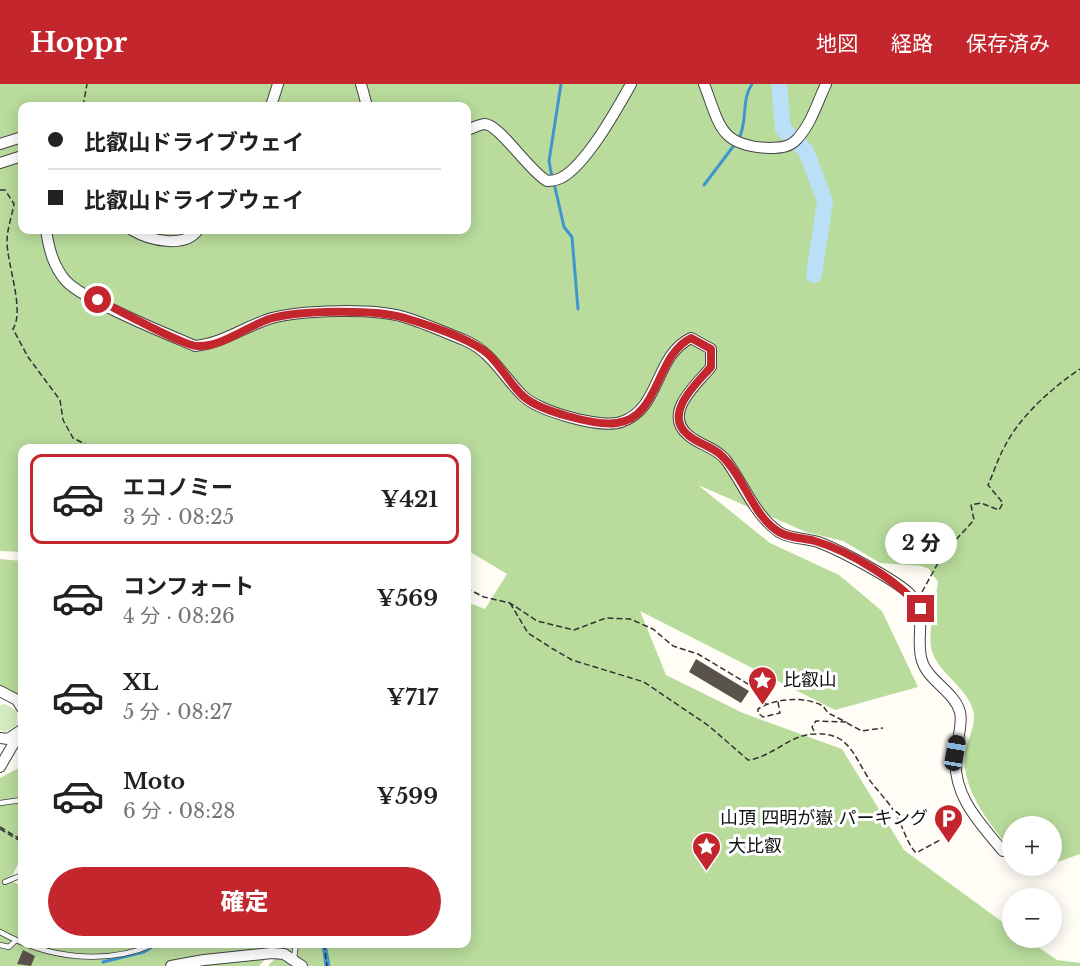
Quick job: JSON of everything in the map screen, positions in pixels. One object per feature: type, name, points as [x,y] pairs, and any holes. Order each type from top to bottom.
[{"type":"street","points":[[272,102],[278,84]]},
{"type":"street","points":[[361,84],[366,102]]},
{"type":"street","points":[[471,128],[484,124],[496,129],[535,174],[547,181],[560,179],[580,160],[609,122],[632,84]]},
{"type":"street","points":[[704,84],[722,128],[730,139],[742,146],[790,146],[800,136],[826,84]]},
{"type":"street","points":[[0,144],[18,138]]},
{"type":"street","points":[[0,163],[18,157]]},
{"type":"street","points":[[47,234],[50,253],[58,269],[79,291],[195,346],[214,344],[270,319],[292,314],[370,312],[402,317],[466,341],[487,353],[523,397],[534,404],[595,424],[619,423],[640,414],[671,353],[691,338],[702,342],[711,349],[713,359],[711,367],[679,409],[679,423],[688,435],[711,447],[724,458],[766,523],[782,534],[839,550],[908,593],[921,609],[921,657],[925,668],[954,700],[960,711],[961,723],[955,753],[957,786],[975,817],[1002,850]]},
{"type":"street","points":[[144,234],[164,241],[184,240],[192,234]]},
{"type":"street","points":[[0,691],[18,701]]},
{"type":"street","points":[[0,702],[12,702],[18,705]]},
{"type":"street","points":[[0,738],[8,739],[18,734]]},
{"type":"street","points":[[0,767],[18,736]]},
{"type":"street","points":[[210,966],[272,953],[284,954],[298,962]]},
{"type":"street","points":[[171,966],[204,960],[241,958]]},
{"type":"lane","points":[[0,803],[18,801]]},
{"type":"lane","points":[[5,882],[18,877]]},
{"type":"lane","points":[[0,932],[16,940],[9,946],[0,945]]},
{"type":"lane","points":[[34,948],[57,958],[102,960],[147,948]]},
{"type":"path","points":[[84,102],[87,84]]},
{"type":"path","points":[[0,190],[5,190],[14,204],[7,241],[10,273],[18,309],[13,329],[28,357],[60,399],[63,420],[73,438],[85,444]]},
{"type":"path","points":[[916,603],[943,554],[974,520],[971,505],[981,503],[999,510],[1003,503],[988,485],[1005,444],[1024,420],[1063,381],[1080,369]]},
{"type":"path","points":[[471,590],[484,597],[510,603],[537,621],[574,630],[606,618],[630,619],[653,629],[673,646],[698,654],[753,687],[766,704]]},
{"type":"path","points":[[510,603],[528,633],[553,650],[572,660],[644,682],[709,726],[748,760],[775,751],[794,738],[816,733],[843,739],[851,747],[868,778],[894,812],[916,853],[940,840]]},
{"type":"path","points":[[778,702],[780,713],[776,716],[763,717],[758,713],[758,710],[766,704],[778,702],[802,699],[817,702],[824,706],[828,713],[862,731],[883,728]]},
{"type":"path","points":[[816,733],[812,727],[816,721],[846,722]]},
{"type":"path","points":[[0,828],[18,839]]},
{"type":"path","points":[[325,948],[327,966]]},
{"type":"green space","points":[[0,84],[1080,84],[1080,854],[1062,860],[1062,816],[1002,816],[1002,839],[979,806],[965,768],[965,755],[974,720],[972,706],[941,667],[932,651],[931,627],[938,582],[929,569],[922,566],[880,563],[843,541],[806,532],[698,485],[770,543],[839,575],[882,611],[918,687],[835,710],[640,611],[666,675],[743,713],[842,749],[904,850],[1002,922],[1002,948],[1040,948],[1057,960],[1080,963],[1080,966],[268,966],[285,948],[471,948],[471,604],[485,609],[507,574],[471,552],[471,444],[18,444],[18,552],[0,551]]},
{"type":"green space","points":[[0,559],[18,561],[18,698],[0,690]]},
{"type":"green space","points":[[5,704],[17,711],[17,725],[5,732],[0,730],[0,705]]},
{"type":"green space","points":[[18,768],[18,864],[10,880],[18,885],[18,948],[276,948],[259,966],[0,966],[0,778]]},
{"type":"building","points":[[696,659],[749,691],[741,703],[689,672]]},
{"type":"building","points":[[23,950],[35,956],[31,966],[17,964]]},
{"type":"waterway","points":[[552,177],[549,161],[561,84]]},
{"type":"waterway","points":[[739,138],[747,97],[752,84]]},
{"type":"waterway","points":[[779,84],[783,129],[806,151],[825,201],[814,275]]},
{"type":"waterway","points":[[704,185],[735,144]]},
{"type":"waterway","points":[[554,183],[564,227],[572,237],[578,309]]},
{"type":"waterway","points":[[103,962],[144,952],[150,948]]},
{"type":"waterway","points":[[324,948],[326,966]]},
{"type":"waterway","points":[[326,948],[329,966]]},
{"type":"place","name":"比叡山","points":[[762,706]]},
{"type":"place","name":"山頂 四明が嶽 パーキング","points":[[949,844]]},
{"type":"place","name":"大比叡","points":[[707,872]]},
{"type":"route","points":[[98,300],[195,346],[214,344],[270,319],[292,314],[370,312],[402,317],[466,341],[487,353],[523,397],[534,404],[595,424],[619,423],[640,414],[671,353],[681,343],[691,338],[702,342],[711,349],[713,359],[711,367],[679,409],[679,423],[688,435],[711,447],[724,458],[766,523],[782,534],[814,541],[839,550],[908,593],[921,609]]}]
